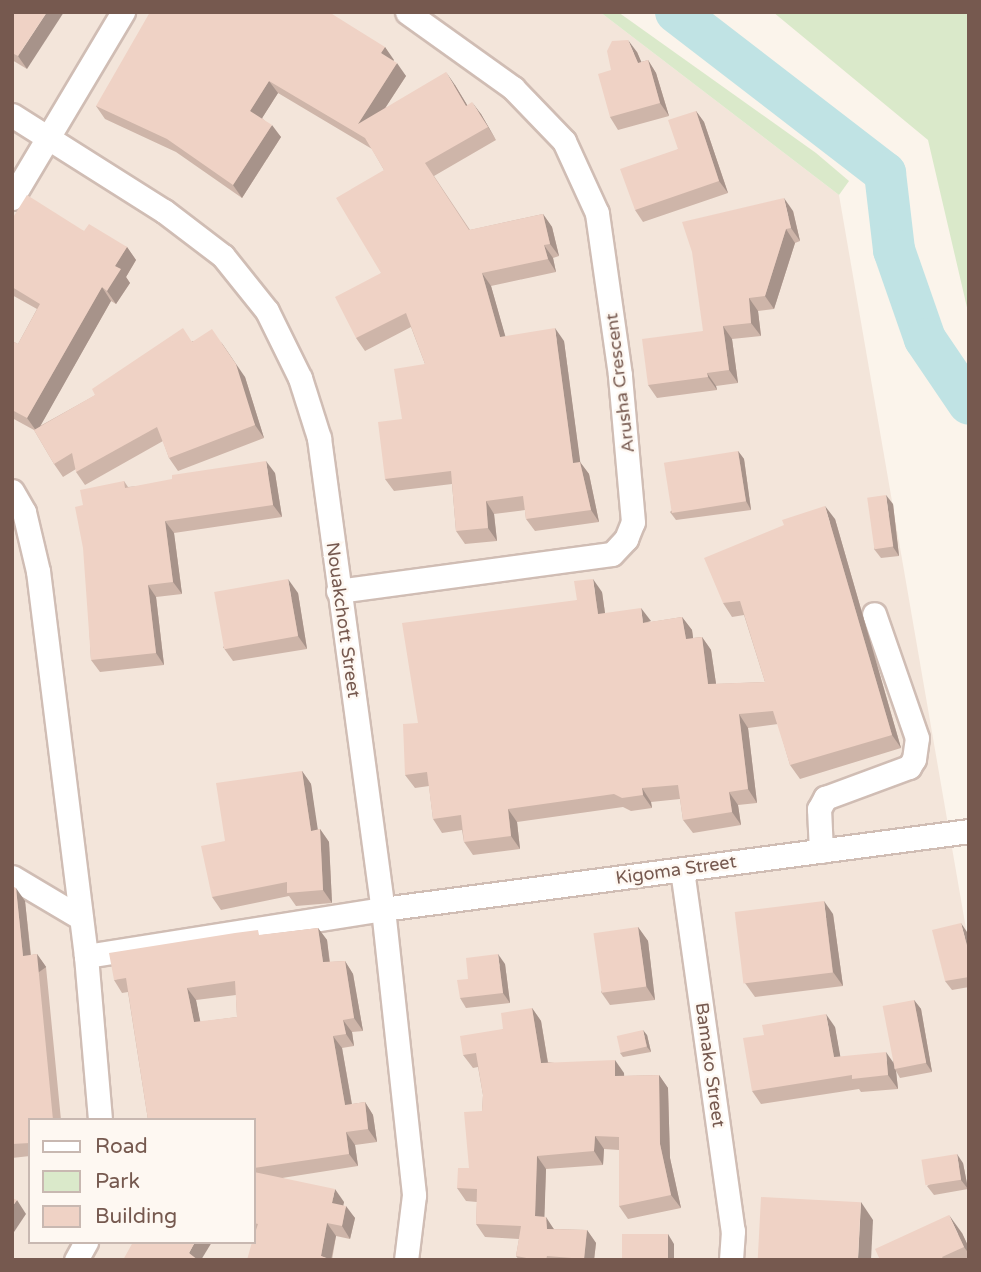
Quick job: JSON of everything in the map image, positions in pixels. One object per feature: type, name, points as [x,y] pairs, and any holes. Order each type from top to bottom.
[{"type":"street","points":[[12,198],[123,12]]},
{"type":"street","name":"Arusha Crescent","points":[[338,591],[612,554],[626,539],[633,522],[620,374],[597,213],[564,141],[513,88],[407,12]]},
{"type":"street","name":"Nouakchott Street","points":[[12,115],[164,211],[223,256],[267,311],[300,378],[320,438],[338,591],[383,909],[414,1195],[406,1260]]},
{"type":"street","points":[[12,491],[24,512],[38,571],[86,956],[100,1118]]},
{"type":"street","points":[[821,851],[819,809],[825,798],[909,767],[914,759],[917,738],[874,614]]},
{"type":"street","name":"Kigoma Street","points":[[86,956],[383,909],[969,831]]},
{"type":"street","name":"Bamako Street","points":[[682,870],[731,1218],[731,1260]]},
{"type":"street","points":[[12,877],[81,918]]},
{"type":"street","points":[[76,1260],[85,1244]]},
{"type":"shaded area","points":[[12,12],[600,12],[839,195],[969,946],[969,1260],[12,1260]]},
{"type":"green space","points":[[600,12],[618,12],[816,153],[849,181],[839,195]]},
{"type":"green space","points":[[773,12],[969,12],[969,316],[928,140]]},
{"type":"building","points":[[12,12],[47,12],[18,56],[12,53]]},
{"type":"building","points":[[150,12],[329,12],[385,47],[381,53],[397,63],[358,124],[446,72],[466,106],[472,102],[488,127],[425,163],[469,230],[543,214],[550,244],[544,245],[548,259],[482,273],[500,337],[555,328],[573,463],[580,462],[591,510],[526,519],[523,496],[486,501],[488,528],[456,531],[451,471],[385,479],[378,422],[402,419],[394,369],[425,364],[406,313],[356,338],[335,297],[381,273],[336,198],[384,170],[365,138],[269,81],[250,111],[272,125],[233,185],[167,139],[96,106]]},
{"type":"building","points":[[628,40],[638,63],[648,60],[660,103],[610,117],[598,74],[611,70],[607,51],[612,41]]},
{"type":"building","points":[[696,111],[719,181],[635,210],[620,169],[678,149],[668,120]]},
{"type":"building","points":[[27,195],[84,231],[89,224],[127,247],[115,266],[121,269],[107,291],[102,287],[27,418],[12,410],[12,341],[18,344],[40,304],[12,287],[12,219]]},
{"type":"building","points":[[784,198],[791,228],[786,229],[765,296],[749,298],[751,323],[723,326],[729,370],[707,373],[708,377],[648,385],[642,339],[703,331],[692,252],[682,222]]},
{"type":"building","points":[[183,328],[192,342],[212,329],[236,364],[255,425],[169,458],[157,427],[76,472],[72,453],[54,464],[34,430],[95,395],[92,389]]},
{"type":"building","points":[[738,451],[746,501],[672,513],[664,463]]},
{"type":"building","points":[[266,461],[273,505],[165,521],[173,582],[148,585],[156,653],[91,660],[83,548],[75,507],[83,505],[80,490],[124,481],[125,488],[172,479],[172,475]]},
{"type":"building","points":[[886,495],[893,546],[874,549],[867,498]]},
{"type":"building","points":[[825,506],[892,735],[790,765],[773,711],[739,714],[748,789],[729,792],[732,812],[683,820],[678,785],[642,788],[643,795],[622,798],[614,794],[508,809],[511,836],[464,842],[461,815],[433,819],[427,772],[405,775],[403,724],[418,723],[402,623],[577,600],[574,581],[593,579],[598,614],[641,608],[643,623],[682,617],[686,639],[702,637],[708,684],[765,682],[740,601],[723,603],[704,558],[784,525],[782,520]]},
{"type":"building","points":[[288,579],[298,636],[224,649],[214,592]]},
{"type":"building","points":[[302,771],[311,831],[320,829],[323,890],[287,893],[287,882],[212,897],[201,846],[225,841],[216,783]]},
{"type":"building","points":[[12,886],[16,888],[23,956],[37,954],[53,1118],[28,1118],[28,1143],[12,1144]]},
{"type":"building","points":[[824,901],[833,972],[743,983],[735,912]]},
{"type":"building","points":[[961,923],[969,953],[969,977],[945,981],[932,930]]},
{"type":"building","points":[[638,927],[646,986],[602,993],[593,933]]},
{"type":"building","points":[[318,928],[323,962],[345,961],[354,1018],[343,1020],[346,1034],[333,1036],[345,1105],[365,1102],[368,1129],[346,1132],[349,1154],[256,1168],[256,1118],[148,1118],[126,978],[114,980],[109,953],[258,930],[259,935]],"holes":[[[235,981],[237,1017],[194,1022],[187,988]]]},
{"type":"building","points":[[498,954],[503,993],[460,998],[457,980],[468,979],[466,958]]},
{"type":"building","points":[[914,1000],[926,1063],[895,1069],[883,1006]]},
{"type":"building","points":[[532,1008],[541,1063],[615,1060],[615,1076],[659,1075],[660,1144],[671,1195],[619,1206],[619,1137],[595,1136],[594,1151],[537,1156],[535,1216],[546,1217],[547,1229],[587,1230],[584,1259],[547,1256],[546,1260],[537,1260],[516,1256],[521,1226],[476,1224],[477,1189],[457,1188],[458,1168],[469,1168],[464,1112],[482,1111],[483,1095],[476,1053],[463,1055],[460,1036],[503,1029],[501,1013]]},
{"type":"building","points":[[826,1014],[834,1057],[886,1052],[888,1075],[852,1079],[852,1075],[752,1091],[743,1038],[764,1035],[762,1025]]},
{"type":"building","points":[[643,1030],[647,1047],[621,1053],[617,1036]]},
{"type":"building","points":[[957,1154],[961,1180],[926,1185],[921,1160]]},
{"type":"building","points":[[256,1172],[335,1189],[332,1203],[346,1206],[342,1226],[327,1223],[321,1256],[332,1260],[247,1260],[251,1244],[256,1244]]},
{"type":"building","points":[[761,1197],[861,1202],[858,1260],[758,1260]]},
{"type":"building","points":[[949,1215],[964,1247],[942,1257],[944,1260],[880,1260],[875,1249]]},
{"type":"building","points":[[622,1234],[668,1234],[668,1260],[622,1260]]},
{"type":"building","points":[[132,1244],[194,1244],[189,1253],[198,1260],[123,1260]]},
{"type":"waterway","points":[[676,12],[885,173],[894,250],[925,339],[969,404]]}]
